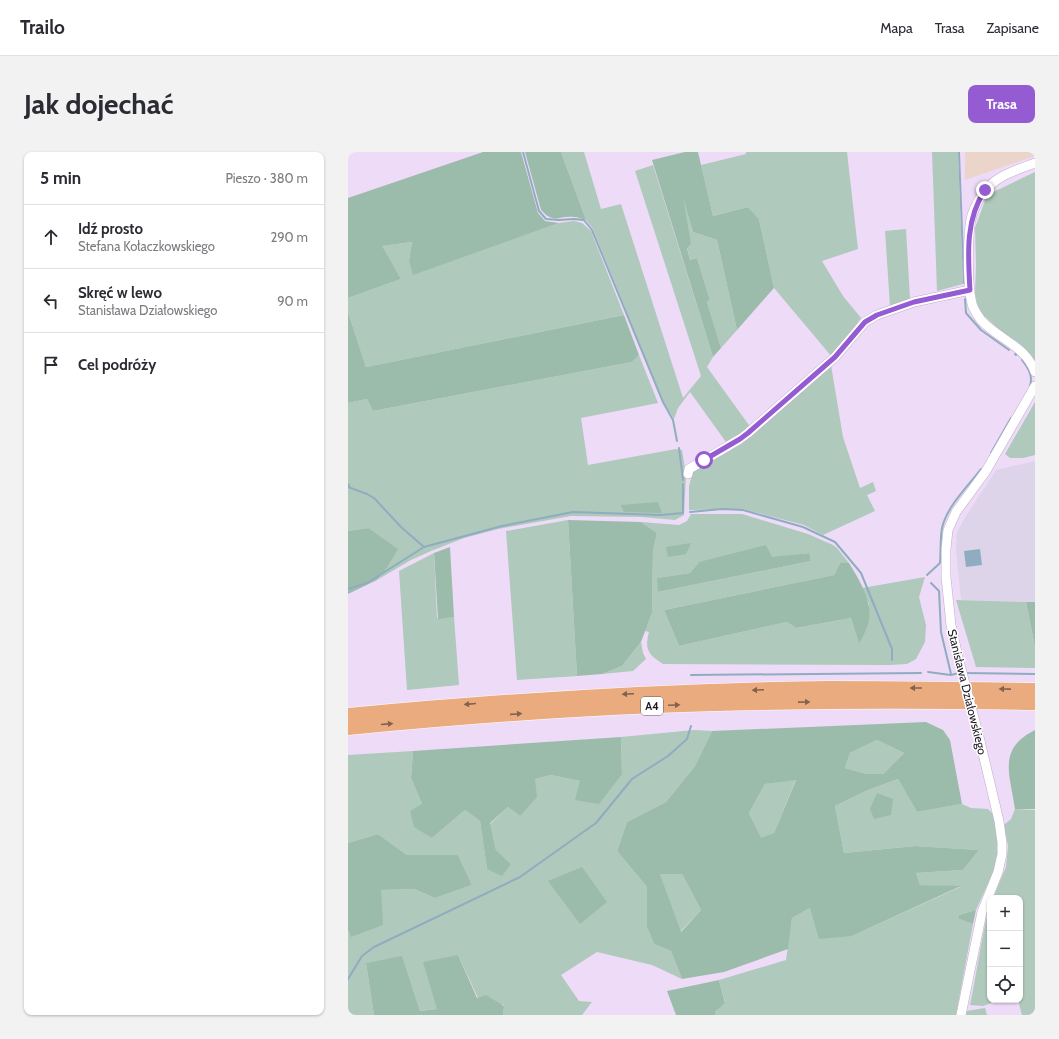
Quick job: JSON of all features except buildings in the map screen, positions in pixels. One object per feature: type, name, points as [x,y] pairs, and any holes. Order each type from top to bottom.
[{"type":"highway","name":"A4","points":[[348,715],[525,700],[696,692],[828,688],[1035,690]]},
{"type":"highway","name":"A4","points":[[348,728],[534,712],[657,706],[828,701],[1035,703]]},
{"type":"street","points":[[1035,163],[998,179],[985,190],[979,199],[972,217],[969,263],[970,290],[973,307],[980,319],[996,334],[1016,346],[1024,353],[1035,372]]},
{"type":"street","points":[[688,474],[689,469],[748,433],[835,357],[865,322],[877,315],[914,302],[970,290]]},
{"type":"street","name":"Stanisława Działowskiego","points":[[960,1015],[982,912],[998,872],[1002,854],[1002,843],[999,821],[980,741],[950,625],[946,577],[948,530],[956,512],[986,471],[1035,386]]},
{"type":"shaded area","points":[[965,152],[1035,152],[1035,156],[965,180]]},
{"type":"shaded area","points":[[1035,461],[1035,602],[961,600],[956,550],[957,532],[996,470]]},
{"type":"green space","points":[[483,152],[521,152],[538,213],[545,221],[559,223],[413,275],[409,261],[412,242],[382,246],[401,279],[348,298],[348,198]]},
{"type":"green space","points":[[525,152],[561,152],[586,220],[574,217],[553,218],[546,215],[541,210]]},
{"type":"green space","points":[[561,152],[584,152],[601,209],[621,204],[683,398],[701,376],[635,171],[653,165],[713,357],[707,367],[751,428],[726,442],[690,392],[678,408],[674,419],[663,401],[593,229],[586,220]]},
{"type":"green space","points":[[685,152],[698,152],[713,216],[748,207],[759,219],[774,288],[737,330],[717,240],[693,232],[683,197],[691,244],[687,248],[690,260],[697,258],[710,300],[707,302],[721,348],[713,357],[652,160]]},
{"type":"green space","points":[[746,152],[847,152],[858,249],[822,261],[843,296],[861,318],[832,357],[774,288],[759,219],[748,207],[713,216],[701,165],[746,154]]},
{"type":"green space","points":[[932,152],[958,152],[963,284],[937,291]]},
{"type":"green space","points":[[1035,172],[1035,362],[982,314],[977,303],[975,293],[975,228],[987,195]]},
{"type":"green space","points":[[682,191],[693,232],[717,240],[737,330],[721,348],[707,302],[710,300],[697,258],[690,260],[687,247]]},
{"type":"green space","points":[[574,221],[582,223],[591,231],[624,315],[366,367],[348,312],[348,298],[401,279],[381,246],[412,242],[409,261],[414,274],[559,223]]},
{"type":"green space","points":[[906,229],[910,299],[890,306],[885,231]]},
{"type":"green space","points":[[348,312],[366,367],[624,315],[639,355],[632,362],[373,411],[367,399],[348,403]]},
{"type":"green space","points":[[639,355],[658,403],[581,418],[588,465],[676,449],[682,450],[686,475],[684,515],[675,520],[641,517],[571,516],[498,529],[464,538],[431,551],[411,560],[377,580],[386,569],[368,528],[348,531],[348,403],[367,399],[373,411],[632,362]]},
{"type":"green space","points":[[831,365],[843,437],[860,488],[873,482],[876,491],[867,495],[875,511],[823,535],[804,525],[743,509],[689,510],[689,486],[693,472]]},
{"type":"green space","points":[[1035,402],[1035,455],[1023,458],[1010,458],[1005,454]]},
{"type":"green space","points":[[658,502],[662,513],[624,512],[621,505]]},
{"type":"green space","points":[[691,514],[742,514],[808,534],[833,545],[849,563],[840,563],[834,575],[664,610],[679,646],[787,622],[796,628],[851,618],[859,644],[869,604],[862,588],[925,577],[919,597],[926,625],[925,642],[916,659],[907,664],[890,665],[663,664],[651,655],[647,643],[649,632],[645,631],[652,613],[653,551],[657,533],[641,522],[679,525],[687,521]],"holes":[[[808,553],[811,561],[658,592],[658,578],[690,573],[699,562],[772,558]]]},
{"type":"green space","points":[[568,520],[577,676],[517,680],[506,531]]},
{"type":"green space","points":[[568,520],[641,522],[657,533],[653,551],[652,613],[641,642],[622,666],[602,674],[577,676]]},
{"type":"green space","points":[[368,528],[398,549],[386,569],[377,580],[348,594],[348,531]]},
{"type":"green space","points":[[691,543],[686,554],[668,557],[666,547]]},
{"type":"green space","points":[[766,545],[772,557],[809,553],[811,561],[658,592],[657,578],[690,573],[699,562]]},
{"type":"green space","points":[[450,547],[454,617],[438,619],[434,553]]},
{"type":"green space","points":[[434,553],[437,618],[454,617],[459,685],[407,690],[399,571]]},
{"type":"green space","points":[[840,563],[849,563],[868,600],[868,624],[859,644],[851,618],[796,628],[787,622],[679,646],[664,610],[834,575]]},
{"type":"green space","points":[[956,600],[1026,602],[1035,647],[1035,668],[976,667]]},
{"type":"green space","points":[[1026,602],[1035,602],[1035,647]]},
{"type":"green space","points":[[641,642],[646,659],[633,671],[602,674],[622,666]]},
{"type":"green space","points":[[926,722],[943,730],[950,740],[962,804],[917,812],[898,779],[868,790],[835,806],[844,853],[915,846],[979,850],[963,870],[916,873],[920,885],[961,886],[852,936],[819,939],[810,908],[792,918],[788,949],[724,972],[682,979],[671,951],[654,944],[647,927],[647,887],[617,851],[627,822],[666,802],[695,766],[712,731]],"holes":[[[877,740],[904,753],[883,774],[867,774],[845,768],[850,753]],[[796,780],[774,833],[761,838],[749,813],[765,784]],[[660,874],[682,874],[701,910],[681,932]]]},
{"type":"green space","points":[[694,730],[712,731],[695,766],[666,802],[627,822],[617,851],[647,887],[647,927],[654,944],[671,951],[682,979],[652,965],[597,952],[561,975],[579,1001],[592,1002],[582,1015],[503,1015],[504,1005],[478,998],[458,955],[437,1009],[420,1011],[402,957],[366,963],[374,1015],[348,1015],[348,930],[351,936],[381,890],[414,889],[435,898],[472,885],[458,855],[407,855],[378,834],[348,843],[348,755],[413,751],[411,778],[422,804],[432,838],[465,810],[480,821],[487,869],[511,864],[496,850],[490,824],[508,807],[520,816],[534,779],[551,775],[580,781],[622,774],[621,737]]},
{"type":"green space","points":[[1035,730],[1035,809],[1015,809],[1009,774],[1011,754],[1015,745],[1023,737]]},
{"type":"green space","points":[[621,737],[622,774],[599,804],[575,800],[580,781],[551,775],[535,779],[537,797],[520,816],[508,807],[490,823],[496,850],[511,864],[502,876],[487,869],[480,821],[465,810],[432,838],[414,827],[410,811],[422,804],[411,778],[413,751]]},
{"type":"green space","points":[[877,740],[904,753],[883,774],[867,774],[845,768],[850,753]]},
{"type":"green space","points":[[796,779],[774,833],[761,839],[749,813],[765,784]]},
{"type":"green space","points":[[898,779],[917,812],[962,804],[971,808],[988,809],[994,815],[998,840],[997,864],[976,910],[959,915],[959,919],[973,924],[956,1015],[715,1015],[715,1012],[725,1002],[719,980],[786,960],[792,918],[810,908],[852,936],[960,887],[920,885],[916,873],[963,870],[979,850],[915,846],[844,853],[835,806],[868,790]]},
{"type":"green space","points":[[877,793],[893,799],[891,815],[874,819],[870,809]]},
{"type":"green space","points":[[1015,809],[1035,810],[1035,1015],[1022,1015],[1019,1003],[1023,1003],[1023,895],[994,895],[1006,867],[1008,846],[1004,825],[1011,819]]},
{"type":"green space","points":[[378,834],[407,855],[458,855],[472,885],[435,898],[414,889],[381,890],[383,925],[351,937],[348,930],[348,843]]},
{"type":"green space","points":[[582,867],[607,902],[580,924],[548,881]]},
{"type":"green space","points":[[660,874],[682,874],[701,910],[680,932]]},
{"type":"green space","points":[[976,910],[973,924],[959,919],[959,915]]},
{"type":"green space","points":[[987,918],[987,1003],[992,1003],[983,1006],[970,1005]]},
{"type":"green space","points":[[458,955],[477,998],[486,995],[504,1006],[503,1015],[374,1015],[366,963],[402,956],[420,1011],[437,1009],[423,962]]},
{"type":"green space","points":[[719,980],[725,1003],[715,1012],[715,1015],[676,1015],[667,991]]},
{"type":"green space","points":[[985,1008],[987,1015],[966,1015],[967,1011]]},
{"type":"water","points":[[980,549],[982,565],[966,567],[964,551]]},
{"type":"waterway","points":[[523,152],[539,211],[546,219],[584,220],[592,230],[663,402],[673,420],[677,441]]},
{"type":"waterway","points":[[959,152],[964,283]]},
{"type":"waterway","points":[[965,299],[966,313],[981,330],[1009,350]]},
{"type":"waterway","points":[[1022,360],[1030,373],[1030,386]]},
{"type":"waterway","points":[[991,453],[1011,418]]},
{"type":"waterway","points":[[679,448],[683,480]]},
{"type":"waterway","points":[[927,575],[940,563],[942,528],[948,512],[981,469]]},
{"type":"waterway","points":[[348,484],[350,488]]},
{"type":"waterway","points":[[348,589],[367,583],[424,547],[502,526],[573,512],[661,515],[683,513],[683,484]]},
{"type":"waterway","points":[[348,487],[374,498],[401,527],[424,547]]},
{"type":"waterway","points":[[690,512],[722,509],[743,510],[803,527],[835,542],[861,573],[892,649],[892,660]]},
{"type":"waterway","points":[[931,583],[939,591],[941,632],[951,674]]},
{"type":"waterway","points":[[928,672],[951,675],[959,673]]},
{"type":"waterway","points":[[691,675],[921,673]]},
{"type":"waterway","points":[[965,673],[1035,674]]},
{"type":"waterway","points":[[348,979],[362,956],[374,947],[520,877],[596,823],[632,779],[668,756],[687,739],[691,726]]},
{"type":"route","points":[[704,460],[748,433],[835,357],[865,322],[877,315],[914,302],[970,290],[969,263],[972,217],[979,199],[985,190]]}]
